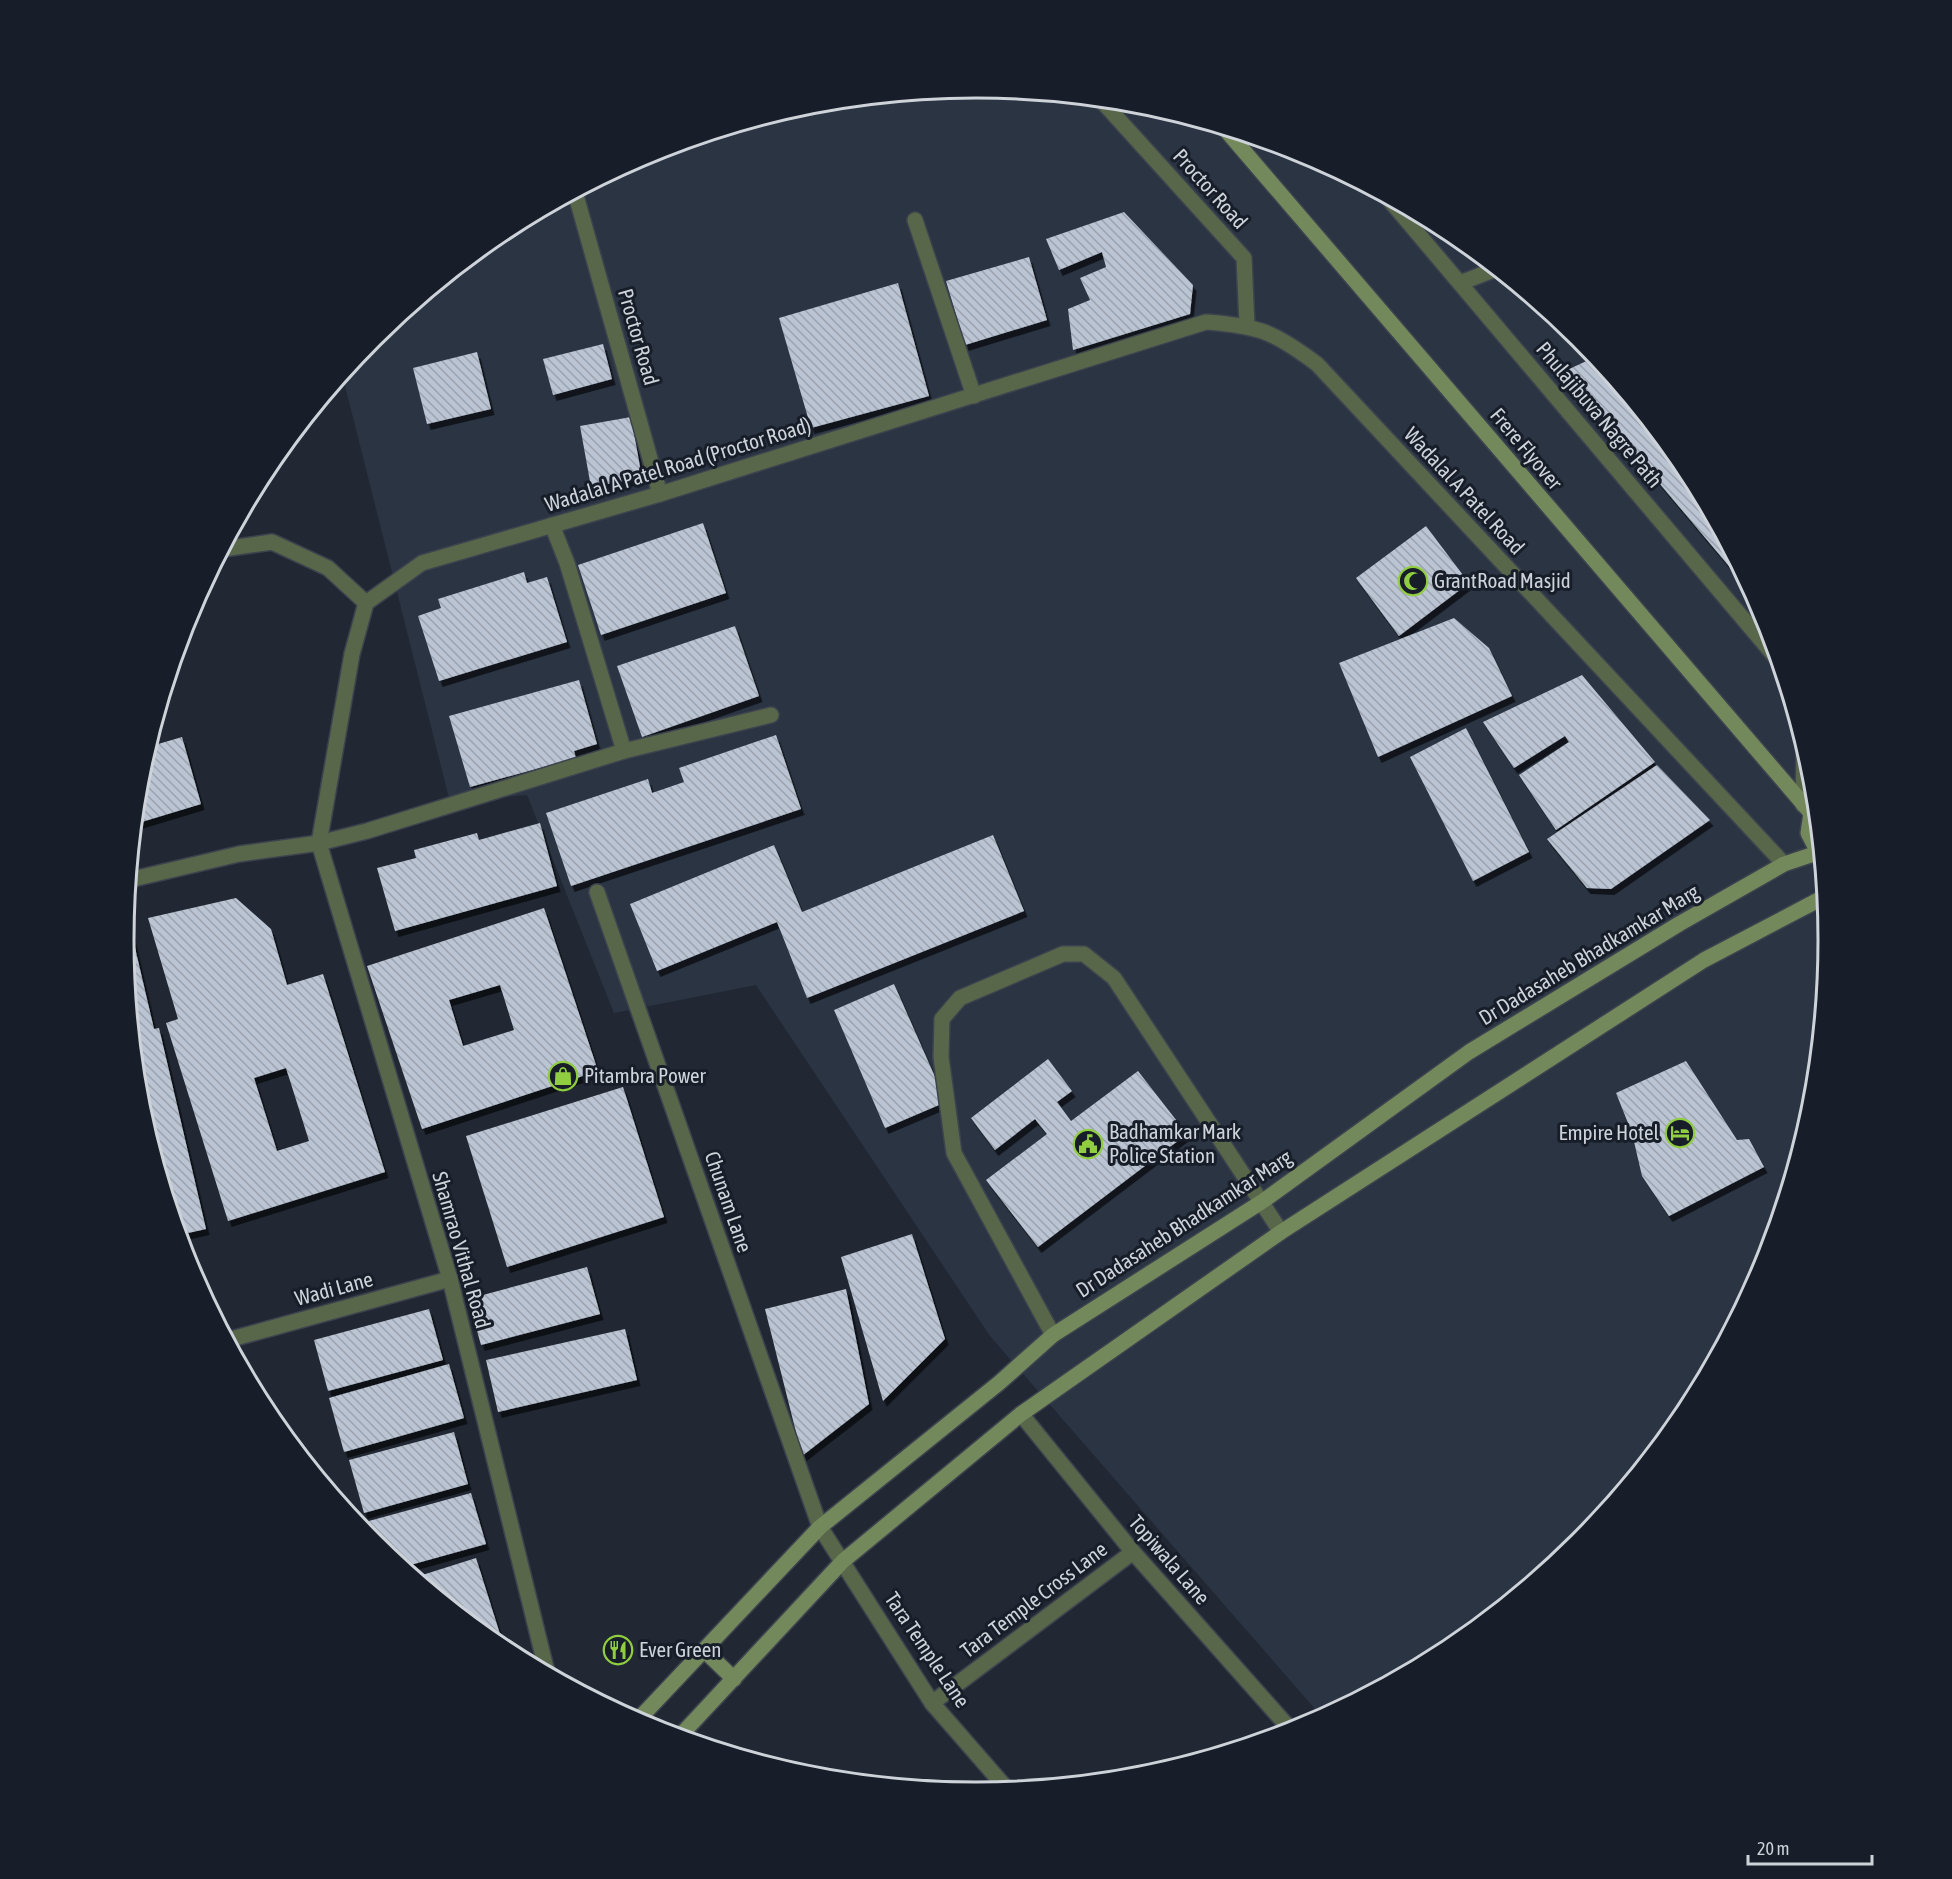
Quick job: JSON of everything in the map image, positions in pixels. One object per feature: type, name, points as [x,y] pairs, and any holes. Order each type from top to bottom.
[{"type":"main road","name":"Frere Flyover","points":[[1234,138],[1806,807]]},
{"type":"main road","points":[[1806,807],[1808,833],[1812,840]]},
{"type":"main road","name":"Dr Dadasaheb Bhadkamkar Marg","points":[[644,1713],[820,1527],[999,1383],[1053,1335],[1263,1201],[1469,1052],[1679,924],[1784,864],[1813,855]]},
{"type":"main road","points":[[686,1730],[843,1561],[1021,1414],[1281,1232],[1704,960],[1817,901]]},
{"type":"main road","points":[[704,1650],[734,1679]]},
{"type":"street","name":"Proctor Road","points":[[1109,109],[1244,258],[1247,325]]},
{"type":"street","name":"Proctor Road","points":[[577,198],[660,494]]},
{"type":"street","name":"Phulajibuva Nagre Path","points":[[1399,211],[1763,643]]},
{"type":"street","points":[[915,220],[974,396]]},
{"type":"street","points":[[1460,283],[1490,271]]},
{"type":"street","name":"Wadalal A Patel Road (Proctor Road)","points":[[366,603],[423,563],[660,494],[1206,322],[1247,325]]},
{"type":"street","name":"Wadalal A Patel Road","points":[[1247,325],[1284,339],[1317,364],[1784,864]]},
{"type":"street","points":[[552,525],[567,563],[624,751]]},
{"type":"street","points":[[231,548],[272,542],[328,568],[366,603],[352,654],[319,843]]},
{"type":"street","points":[[137,878],[239,854],[319,843],[367,831],[624,751],[771,715]]},
{"type":"street","name":"Shamrao Vithal Road","points":[[319,843],[450,1279],[545,1663]]},
{"type":"street","name":"Chunam Lane","points":[[597,892],[820,1527]]},
{"type":"street","points":[[1053,1335],[954,1154],[941,1057],[942,1019],[960,998],[1063,954],[1084,954],[1114,978],[1263,1201],[1281,1232]]},
{"type":"street","name":"Wadi Lane","points":[[235,1338],[450,1279]]},
{"type":"street","name":"Topiwala Lane","points":[[1021,1414],[1133,1552],[1284,1723]]},
{"type":"street","name":"Tara Temple Lane","points":[[820,1527],[932,1703],[999,1781]]},
{"type":"street","name":"Tara Temple Cross Lane","points":[[932,1703],[1133,1552]]},
{"type":"shaded area","points":[[976,98],[1031,99],[1086,105],[1194,126],[1247,142],[1348,184],[1444,239],[1489,271],[1531,306],[1609,384],[1676,472],[1731,567],[1754,617],[1773,669],[1802,775],[1811,830],[1818,940],[1811,1049],[1802,1104],[1773,1210],[1754,1262],[1705,1361],[1644,1452],[1609,1495],[1571,1535],[1489,1608],[1444,1640],[1397,1669],[1315,1709],[990,1336],[756,985],[614,1013],[527,795],[450,802],[344,383],[421,306],[463,271],[508,239],[555,210],[604,184],[654,162],[705,142],[758,126],[866,105],[921,99]]},
{"type":"building","points":[[1124,212],[1193,285],[1190,314],[1073,350],[1068,309],[1090,300],[1080,278],[1106,267],[1102,252],[1059,270],[1046,239]]},
{"type":"building","points":[[1029,257],[1047,320],[965,345],[946,281]]},
{"type":"building","points":[[898,283],[929,396],[811,428],[779,318]]},
{"type":"building","points":[[603,344],[612,379],[553,395],[543,359]]},
{"type":"building","points":[[477,352],[491,409],[427,424],[413,368]]},
{"type":"building","points":[[1587,361],[1609,384],[1676,472],[1732,570],[1565,371]]},
{"type":"building","points":[[631,417],[642,478],[591,487],[580,426]]},
{"type":"building","points":[[703,523],[726,593],[601,635],[578,565]]},
{"type":"building","name":"GrantRoad Masjid","points":[[1426,526],[1469,583],[1399,636],[1356,578]]},
{"type":"building","points":[[524,572],[527,583],[547,577],[567,642],[439,681],[418,616],[441,608],[438,599]]},
{"type":"building","points":[[1454,618],[1489,648],[1512,696],[1378,757],[1339,663]]},
{"type":"building","points":[[735,626],[759,696],[642,737],[617,666]]},
{"type":"building","points":[[1582,675],[1655,762],[1556,830],[1519,775],[1569,742],[1565,736],[1514,768],[1483,722]]},
{"type":"building","points":[[579,680],[597,744],[574,751],[576,758],[470,787],[449,716]]},
{"type":"building","points":[[1466,728],[1529,852],[1473,881],[1410,757]]},
{"type":"building","points":[[776,735],[801,809],[571,886],[546,813],[648,779],[652,793],[684,782],[679,768]]},
{"type":"building","points":[[182,737],[201,804],[142,822],[150,775],[158,744]]},
{"type":"building","points":[[1657,765],[1710,820],[1611,889],[1587,888],[1547,839]]},
{"type":"building","points":[[540,823],[557,886],[395,931],[377,868],[416,858],[414,850],[477,833],[479,840]]},
{"type":"building","points":[[993,835],[1024,911],[807,998],[777,922],[657,971],[630,904],[774,845],[802,912]]},
{"type":"building","points":[[236,898],[271,929],[287,985],[323,974],[385,1172],[228,1221],[166,1023],[178,1019],[148,918]],"holes":[[[286,1068],[309,1141],[277,1151],[254,1078]]]},
{"type":"building","points":[[544,908],[598,1071],[422,1129],[367,966]],"holes":[[[500,985],[514,1030],[463,1046],[449,1000]]]},
{"type":"building","points":[[134,944],[154,1029],[159,1028],[206,1229],[187,1233],[163,1157],[150,1104],[141,1049]]},
{"type":"building","points":[[894,984],[946,1102],[885,1128],[834,1010]]},
{"type":"building","points":[[1048,1059],[1072,1091],[1057,1102],[1071,1121],[1138,1071],[1187,1134],[1038,1247],[986,1180],[1047,1134],[1035,1119],[995,1150],[971,1118]]},
{"type":"building","points":[[1686,1061],[1737,1140],[1749,1139],[1764,1167],[1669,1216],[1642,1176],[1632,1133],[1616,1093]]},
{"type":"building","points":[[623,1087],[664,1217],[507,1267],[466,1136]]},
{"type":"building","points":[[912,1234],[945,1339],[883,1401],[841,1257]]},
{"type":"building","points":[[587,1267],[600,1314],[481,1345],[468,1299]]},
{"type":"building","points":[[846,1289],[869,1404],[802,1456],[765,1309]]},
{"type":"building","points":[[429,1309],[443,1360],[328,1391],[314,1340]]},
{"type":"building","points":[[625,1329],[637,1380],[498,1412],[486,1360]]},
{"type":"building","points":[[449,1364],[464,1418],[344,1452],[329,1398]]},
{"type":"building","points":[[454,1432],[468,1484],[364,1513],[349,1460]]},
{"type":"building","points":[[471,1493],[486,1544],[412,1564],[368,1521]]},
{"type":"building","points":[[476,1558],[500,1634],[463,1608],[423,1575]]},
{"type":"place","name":"GrantRoad Masjid","points":[[1413,581]]},
{"type":"place","name":"Pitambra Power","points":[[563,1076]]},
{"type":"place","name":"Empire Hotel","points":[[1680,1133]]},
{"type":"place","name":"Badhamkar Mark Police Station","points":[[1088,1144]]},
{"type":"place","name":"Ever Green","points":[[618,1650]]}]
